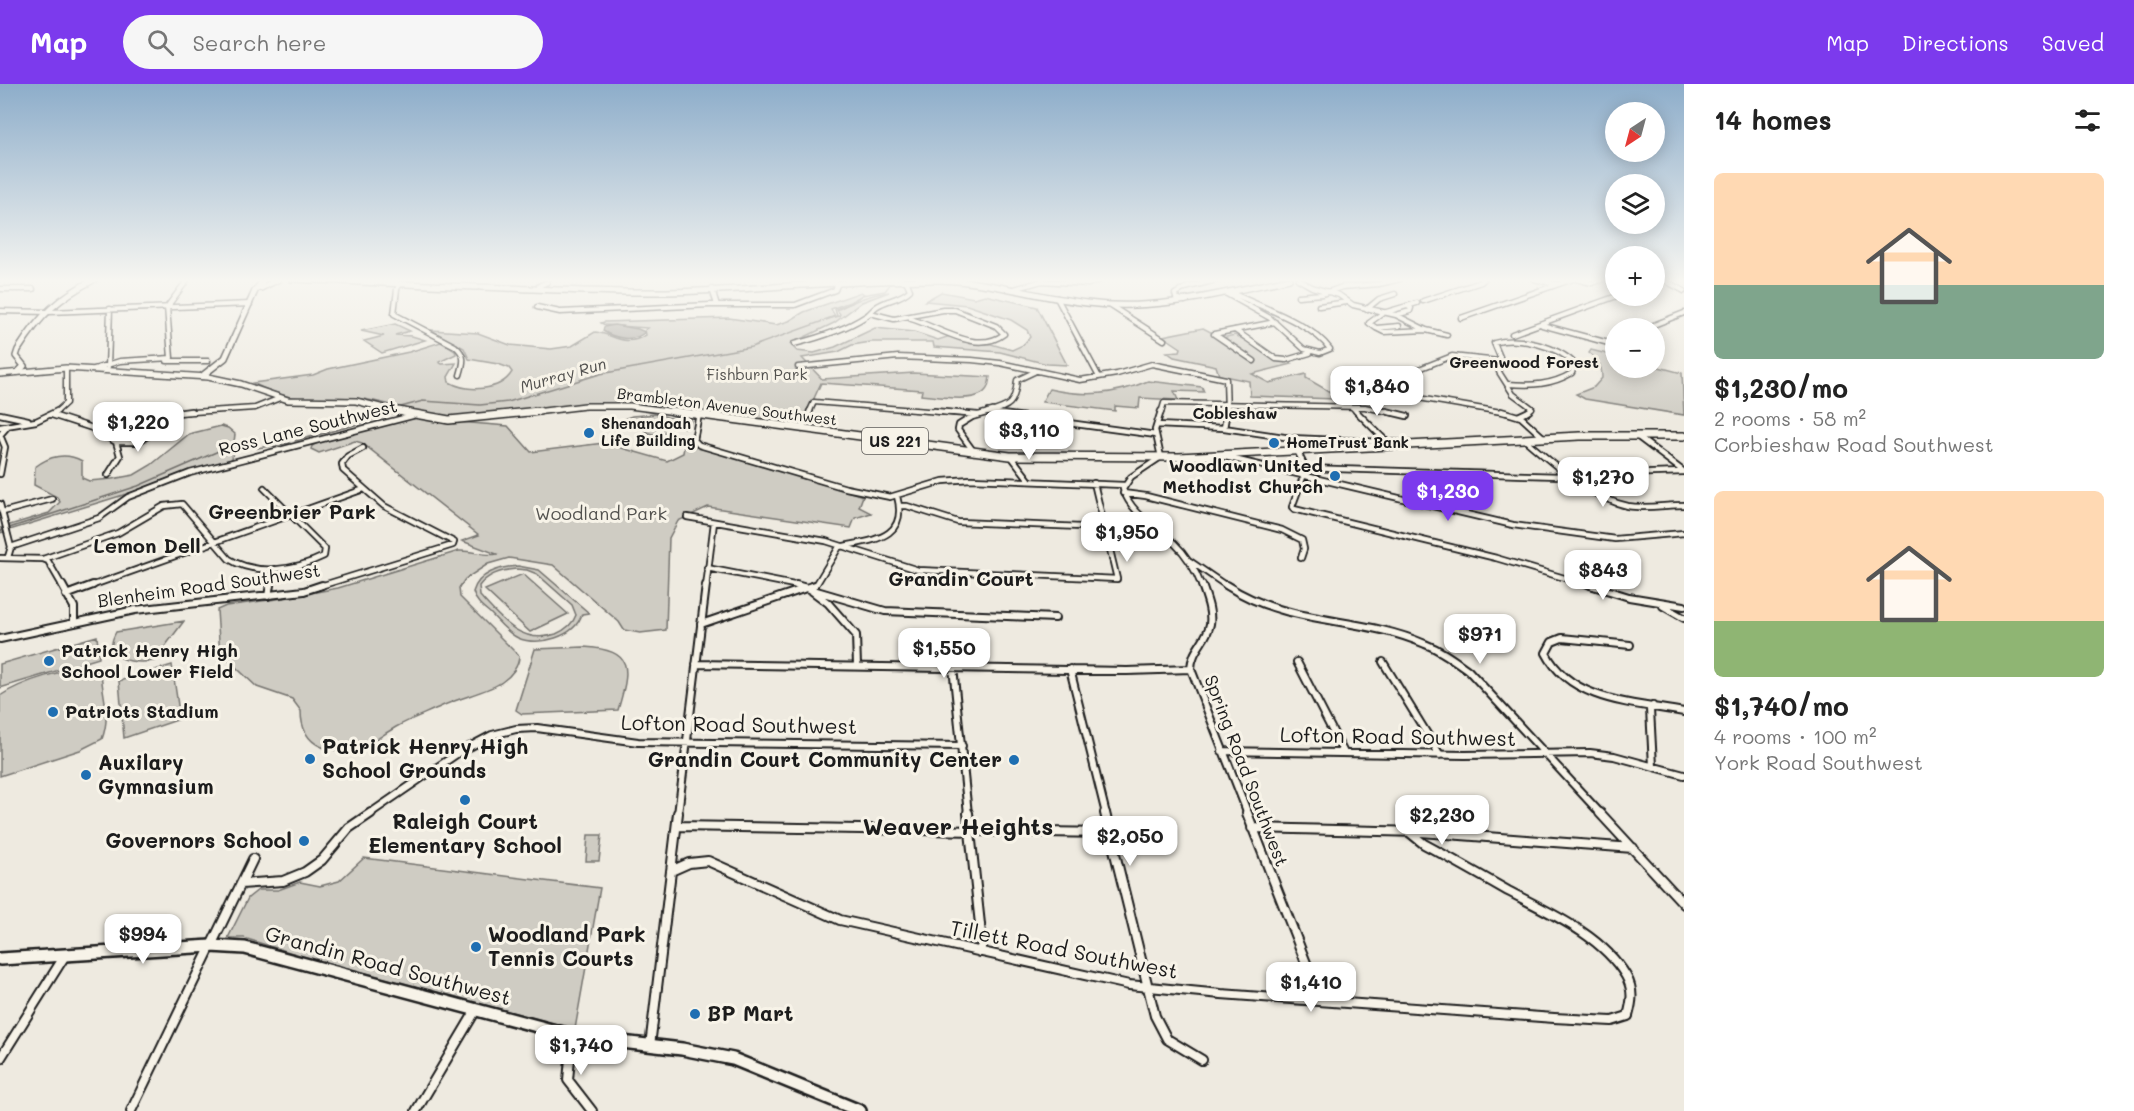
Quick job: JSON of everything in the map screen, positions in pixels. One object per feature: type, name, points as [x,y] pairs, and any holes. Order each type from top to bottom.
[{"type":"main road","points":[[18,372],[24,366],[16,356],[18,350],[34,327]]},
{"type":"main road","points":[[202,376],[225,358],[239,327]]},
{"type":"main road","name":"Brambleton Avenue Southwest","points":[[0,374],[66,368],[92,370],[108,367],[202,376],[233,382],[280,398],[299,401],[356,401],[412,416],[438,419],[467,420],[597,405],[630,406],[1010,456],[1219,456],[1637,435]]},
{"type":"main road","name":"US 221","points":[[1637,435],[1684,436]]},
{"type":"main road","name":"Grandin Road Southwest","points":[[0,959],[211,946],[245,948],[578,1037],[682,1049],[733,1059],[860,1111]]},
{"type":"street","points":[[109,327],[108,367],[126,360],[208,361]]},
{"type":"street","points":[[168,359],[171,358],[169,327]]},
{"type":"street","points":[[418,327],[459,349],[464,359],[460,375]]},
{"type":"street","points":[[794,344],[845,327]]},
{"type":"street","points":[[939,327],[974,342],[997,340],[1003,336],[1004,332],[999,327]]},
{"type":"street","points":[[1074,327],[1099,377]]},
{"type":"street","points":[[1144,327],[1164,340]]},
{"type":"street","points":[[1250,327],[1214,334],[1254,361]]},
{"type":"street","points":[[1280,327],[1301,348],[1303,354]]},
{"type":"street","points":[[1235,330],[1276,359],[1286,360],[1303,354],[1326,352],[1331,347],[1303,327]]},
{"type":"street","points":[[1376,328],[1388,327]]},
{"type":"street","points":[[1421,327],[1447,335]]},
{"type":"street","points":[[1512,334],[1534,327]]},
{"type":"street","points":[[1547,327],[1605,342]]},
{"type":"street","points":[[1376,328],[1383,332],[1427,330]]},
{"type":"street","points":[[1508,384],[1538,386],[1551,383],[1572,373],[1575,364],[1571,357],[1547,349],[1502,340],[1493,344],[1499,361],[1499,372],[1513,394],[1532,408],[1529,412],[1518,416]]},
{"type":"street","points":[[1301,348],[1315,352]]},
{"type":"street","points":[[1499,361],[1452,356],[1414,370],[1374,377],[1374,380],[1395,394],[1475,406],[1518,416],[1544,438]]},
{"type":"street","points":[[798,367],[903,357],[991,362],[1076,380],[1099,377],[1152,364],[1226,380],[1227,404],[1224,428]]},
{"type":"street","points":[[0,427],[52,415],[66,403],[66,368]]},
{"type":"street","points":[[974,452],[958,427],[964,420],[1011,403],[1015,398],[1017,380],[1034,372]]},
{"type":"street","points":[[1347,389],[1386,390]]},
{"type":"street","points":[[99,432],[169,414],[252,408],[280,398]]},
{"type":"street","points":[[802,429],[813,402],[978,415]]},
{"type":"street","points":[[1123,489],[1131,477],[1161,457],[1156,435],[1163,404],[1379,409],[1407,416]]},
{"type":"street","points":[[1352,408],[1386,441]]},
{"type":"street","points":[[988,412],[1156,435]]},
{"type":"street","points":[[0,414],[29,421]]},
{"type":"street","points":[[699,414],[694,438],[697,444],[853,490],[897,496],[950,480],[1094,483],[1282,530],[1302,540],[1304,549],[1301,558]]},
{"type":"street","points":[[52,415],[99,432],[118,442],[137,442],[161,428],[157,434]]},
{"type":"street","name":"Ross Lane Southwest","points":[[11,547],[99,518],[128,498],[190,472],[412,416]]},
{"type":"street","points":[[118,442],[140,428],[145,421]]},
{"type":"street","points":[[1157,425],[1224,428],[1291,438],[1386,441],[1418,445]]},
{"type":"street","points":[[0,474],[5,447],[0,435],[8,426]]},
{"type":"street","points":[[1637,435],[1684,472]]},
{"type":"street","points":[[1291,438],[1305,468],[1304,477],[1293,504],[1294,509],[1496,558],[1653,603],[1670,609],[1684,618]]},
{"type":"street","points":[[1524,440],[1570,476],[1618,503],[1647,506],[1684,505]]},
{"type":"street","points":[[108,475],[118,460],[118,442]]},
{"type":"street","points":[[66,595],[364,489],[342,467],[345,459],[363,448]]},
{"type":"street","points":[[1010,456],[1030,481]]},
{"type":"street","points":[[1219,456],[1513,525],[1622,539],[1670,532],[1684,533]]},
{"type":"street","points":[[1305,468],[1570,476],[1684,472]]},
{"type":"street","points":[[687,517],[842,546],[918,570],[1118,578],[1094,483]]},
{"type":"street","points":[[0,558],[43,559],[111,536],[159,509],[182,504],[237,565],[255,569],[274,569],[321,558],[326,552],[318,542],[264,488]]},
{"type":"street","name":"Blenheim Road Southwest","points":[[0,639],[135,610],[268,596],[330,585],[438,551],[454,543],[394,512],[364,489]]},
{"type":"street","name":"Spring Road Southwest","points":[[1123,489],[1132,507],[1164,533],[1188,559],[1201,583],[1211,622],[1208,631],[1190,658],[1191,669],[1321,1001]]},
{"type":"street","points":[[701,624],[817,584],[834,551],[842,546],[890,534],[896,527],[900,506],[897,496]]},
{"type":"street","points":[[3,512],[52,499]]},
{"type":"street","points":[[0,504],[11,547],[8,557]]},
{"type":"street","points":[[900,506],[958,522],[1106,528]]},
{"type":"street","points":[[650,1046],[714,522]]},
{"type":"street","points":[[43,559],[48,561],[74,607],[74,622]]},
{"type":"street","points":[[1188,559],[1245,597],[1269,608],[1399,634],[1441,651],[1468,670],[1684,904]]},
{"type":"street","points":[[707,568],[809,588],[885,611],[1055,618]]},
{"type":"street","points":[[268,596],[274,569]]},
{"type":"street","points":[[1201,583],[1206,579],[1221,581]]},
{"type":"street","points":[[809,588],[828,603],[856,635],[857,666]]},
{"type":"street","points":[[1653,603],[1684,606]]},
{"type":"street","points":[[1630,645],[1568,638],[1552,642],[1546,653],[1558,673],[1585,690],[1602,696],[1684,711]]},
{"type":"street","points":[[1297,662],[1344,753]]},
{"type":"street","points":[[1383,662],[1440,755]]},
{"type":"street","points":[[696,664],[1191,669]]},
{"type":"street","points":[[953,667],[982,943],[980,952]]},
{"type":"street","points":[[1070,669],[1147,988],[1162,1032],[1170,1041],[1202,1060]]},
{"type":"street","points":[[1653,706],[1650,709],[1653,766]]},
{"type":"street","name":"Lofton Road Southwest","points":[[241,884],[283,881],[313,868],[349,828],[458,753],[492,735],[516,729],[537,728],[631,742],[962,746]]},
{"type":"street","name":"Lofton Road Southwest","points":[[1222,751],[1440,755],[1602,754],[1684,775]]},
{"type":"street","points":[[677,826],[1109,833]]},
{"type":"street","points":[[1252,828],[1408,831],[1633,848]]},
{"type":"street","name":"Tillett Road Southwest","points":[[671,871],[694,861],[715,862],[840,920],[1147,988],[1612,1021],[1628,1016],[1632,1010],[1632,990],[1623,974],[1604,951],[1568,924],[1424,844],[1408,831]]},
{"type":"street","points":[[131,1111],[253,859]]},
{"type":"street","points":[[0,1059],[65,955]]},
{"type":"street","points":[[416,1111],[477,1009]]},
{"type":"street","points":[[578,1037],[570,1059],[568,1080],[571,1087],[592,1111]]},
{"type":"green space","points":[[381,327],[401,327],[410,331],[395,335],[412,336],[425,340],[382,353],[364,341],[384,336],[361,331]]},
{"type":"green space","name":"Fishburn Park","points":[[633,327],[826,327],[790,344],[797,351],[814,353],[835,347],[875,328],[914,332],[938,340],[950,336],[975,344],[991,344],[1012,350],[1023,345],[1030,337],[1027,330],[1022,327],[1047,327],[1067,365],[1047,364],[1000,352],[934,347],[933,342],[871,342],[852,345],[838,352],[802,358],[822,379],[914,373],[990,377],[988,386],[981,394],[974,397],[955,398],[921,395],[922,390],[821,383],[801,427],[685,408],[638,403],[596,404],[485,417],[452,418],[354,398],[303,398],[280,395],[253,383],[313,375],[328,369],[409,352],[441,342],[456,354],[439,362],[442,364],[456,363],[448,377],[449,382],[474,389],[492,387],[507,379],[512,372],[509,368],[469,359],[464,348],[431,330],[478,333],[510,345],[551,349],[572,346],[595,332],[625,340],[638,339],[646,335],[645,330],[648,328]]},
{"type":"green space","points":[[1203,328],[1222,338],[1235,335],[1292,364],[1252,374],[1269,383],[1306,374],[1306,378],[1337,396],[1365,400],[1250,396],[1249,381],[1219,375],[1216,366],[1174,357],[1167,352],[1180,351],[1181,348],[1163,336]]},
{"type":"green space","points":[[1591,350],[1605,354],[1605,378],[1665,378],[1665,369],[1682,373],[1684,415],[1585,399],[1576,394],[1594,387],[1602,378],[1599,363],[1589,353]]},
{"type":"green space","points":[[1148,381],[1202,387],[1204,392],[1174,391],[1178,400],[1140,398],[1139,408],[1115,406],[1115,411],[1042,402],[1049,389],[1087,394],[1111,392]]},
{"type":"green space","points":[[656,414],[670,418],[685,416],[691,419],[690,425],[684,428],[674,421],[657,418],[645,421],[650,426],[670,429],[663,433],[651,434],[624,419]]},
{"type":"green space","name":"Woodland Park","points":[[410,418],[508,426],[531,452],[604,443],[667,461],[683,453],[684,446],[691,448],[699,445],[863,496],[859,507],[871,513],[855,518],[851,528],[708,507],[678,521],[669,538],[666,630],[640,633],[624,630],[619,622],[553,565],[509,558],[488,564],[465,579],[459,588],[460,597],[519,656],[518,663],[511,674],[497,685],[413,719],[364,746],[341,750],[330,749],[313,741],[306,734],[301,711],[292,699],[257,687],[226,658],[220,656],[217,610],[226,606],[338,588],[459,551],[497,554],[462,541],[479,535],[362,443],[355,441],[319,453],[311,449],[319,442]]},
{"type":"green space","points":[[221,426],[235,434],[232,459],[0,533],[0,528],[49,513],[60,502],[57,497],[34,485],[35,467],[46,460],[58,456],[76,458],[82,461],[82,478],[89,481],[134,475],[151,465],[189,434]]},
{"type":"green space","points":[[511,567],[539,570],[589,613],[582,614],[572,629],[555,638],[536,641],[514,636],[480,604],[473,592],[480,580],[491,572]],"holes":[[[510,570],[527,570],[537,574],[572,605],[575,618],[556,634],[544,637],[522,633],[504,621],[480,596],[479,586],[491,576]]]},
{"type":"green space","points":[[523,574],[568,614],[530,632],[485,590]]},
{"type":"green space","points":[[184,621],[154,661],[129,661],[112,649],[112,641],[116,632]]},
{"type":"green space","name":"Patrick Henry High School Lower Field","points":[[97,636],[99,658],[0,688],[0,664]]},
{"type":"green space","points":[[584,647],[613,652],[625,664],[625,683],[618,710],[522,714],[516,710],[535,649]]},
{"type":"green space","points":[[172,665],[180,719],[124,738],[119,681]]},
{"type":"green space","name":"Patriots Stadium","points":[[95,666],[101,668],[106,712],[102,739],[80,750],[0,776],[0,696],[20,685],[45,676]]},
{"type":"green space","points":[[588,835],[602,835],[599,861],[586,861]]},
{"type":"green space","points":[[364,858],[600,888],[575,1029],[302,956],[244,938],[228,938],[248,898],[258,890],[278,890],[300,882],[320,886],[339,881]]},
{"type":"shaded area","points":[[604,327],[626,327],[645,332],[635,337],[624,338],[603,331]]},
{"type":"waterway","name":"Murray Run","points":[[397,408],[423,401],[480,405],[508,402],[600,374],[751,347],[807,327]]},
{"type":"waterway","name":"Murray Run","points":[[295,441],[366,422],[388,412]]},
{"type":"waterway","name":"Murray Run","points":[[0,531],[138,486],[237,443],[249,441],[257,448],[290,443]]},
{"type":"place","name":"Shenandoah Life Building","points":[[589,433]]},
{"type":"place","name":"HomeTrust Bank","points":[[1274,443]]},
{"type":"place","name":"Woodlawn United Methodist Church","points":[[1335,476]]},
{"type":"place","name":"Patrick Henry High School Lower Field","points":[[49,661]]},
{"type":"place","name":"Patriots Stadium","points":[[53,712]]},
{"type":"place","name":"Patrick Henry High School Grounds","points":[[310,759]]},
{"type":"place","name":"Grandin Court Community Center","points":[[1014,760]]},
{"type":"place","name":"Auxilary Gymnasium","points":[[86,775]]},
{"type":"place","name":"Raleigh Court Elementary School","points":[[465,800]]},
{"type":"place","name":"Governors School","points":[[304,841]]},
{"type":"place","name":"Woodland Park Tennis Courts","points":[[476,947]]},
{"type":"place","name":"BP Mart","points":[[695,1014]]},
{"type":"district","name":"Greenwood Forest","points":[[1524,362]]},
{"type":"district","name":"Cobleshaw","points":[[1235,413]]},
{"type":"district","name":"Greenbrier Park","points":[[292,512]]},
{"type":"district","name":"Lemon Dell","points":[[147,546]]},
{"type":"district","name":"Grandin Court","points":[[961,579]]},
{"type":"district","name":"Weaver Heights","points":[[958,827]]}]
